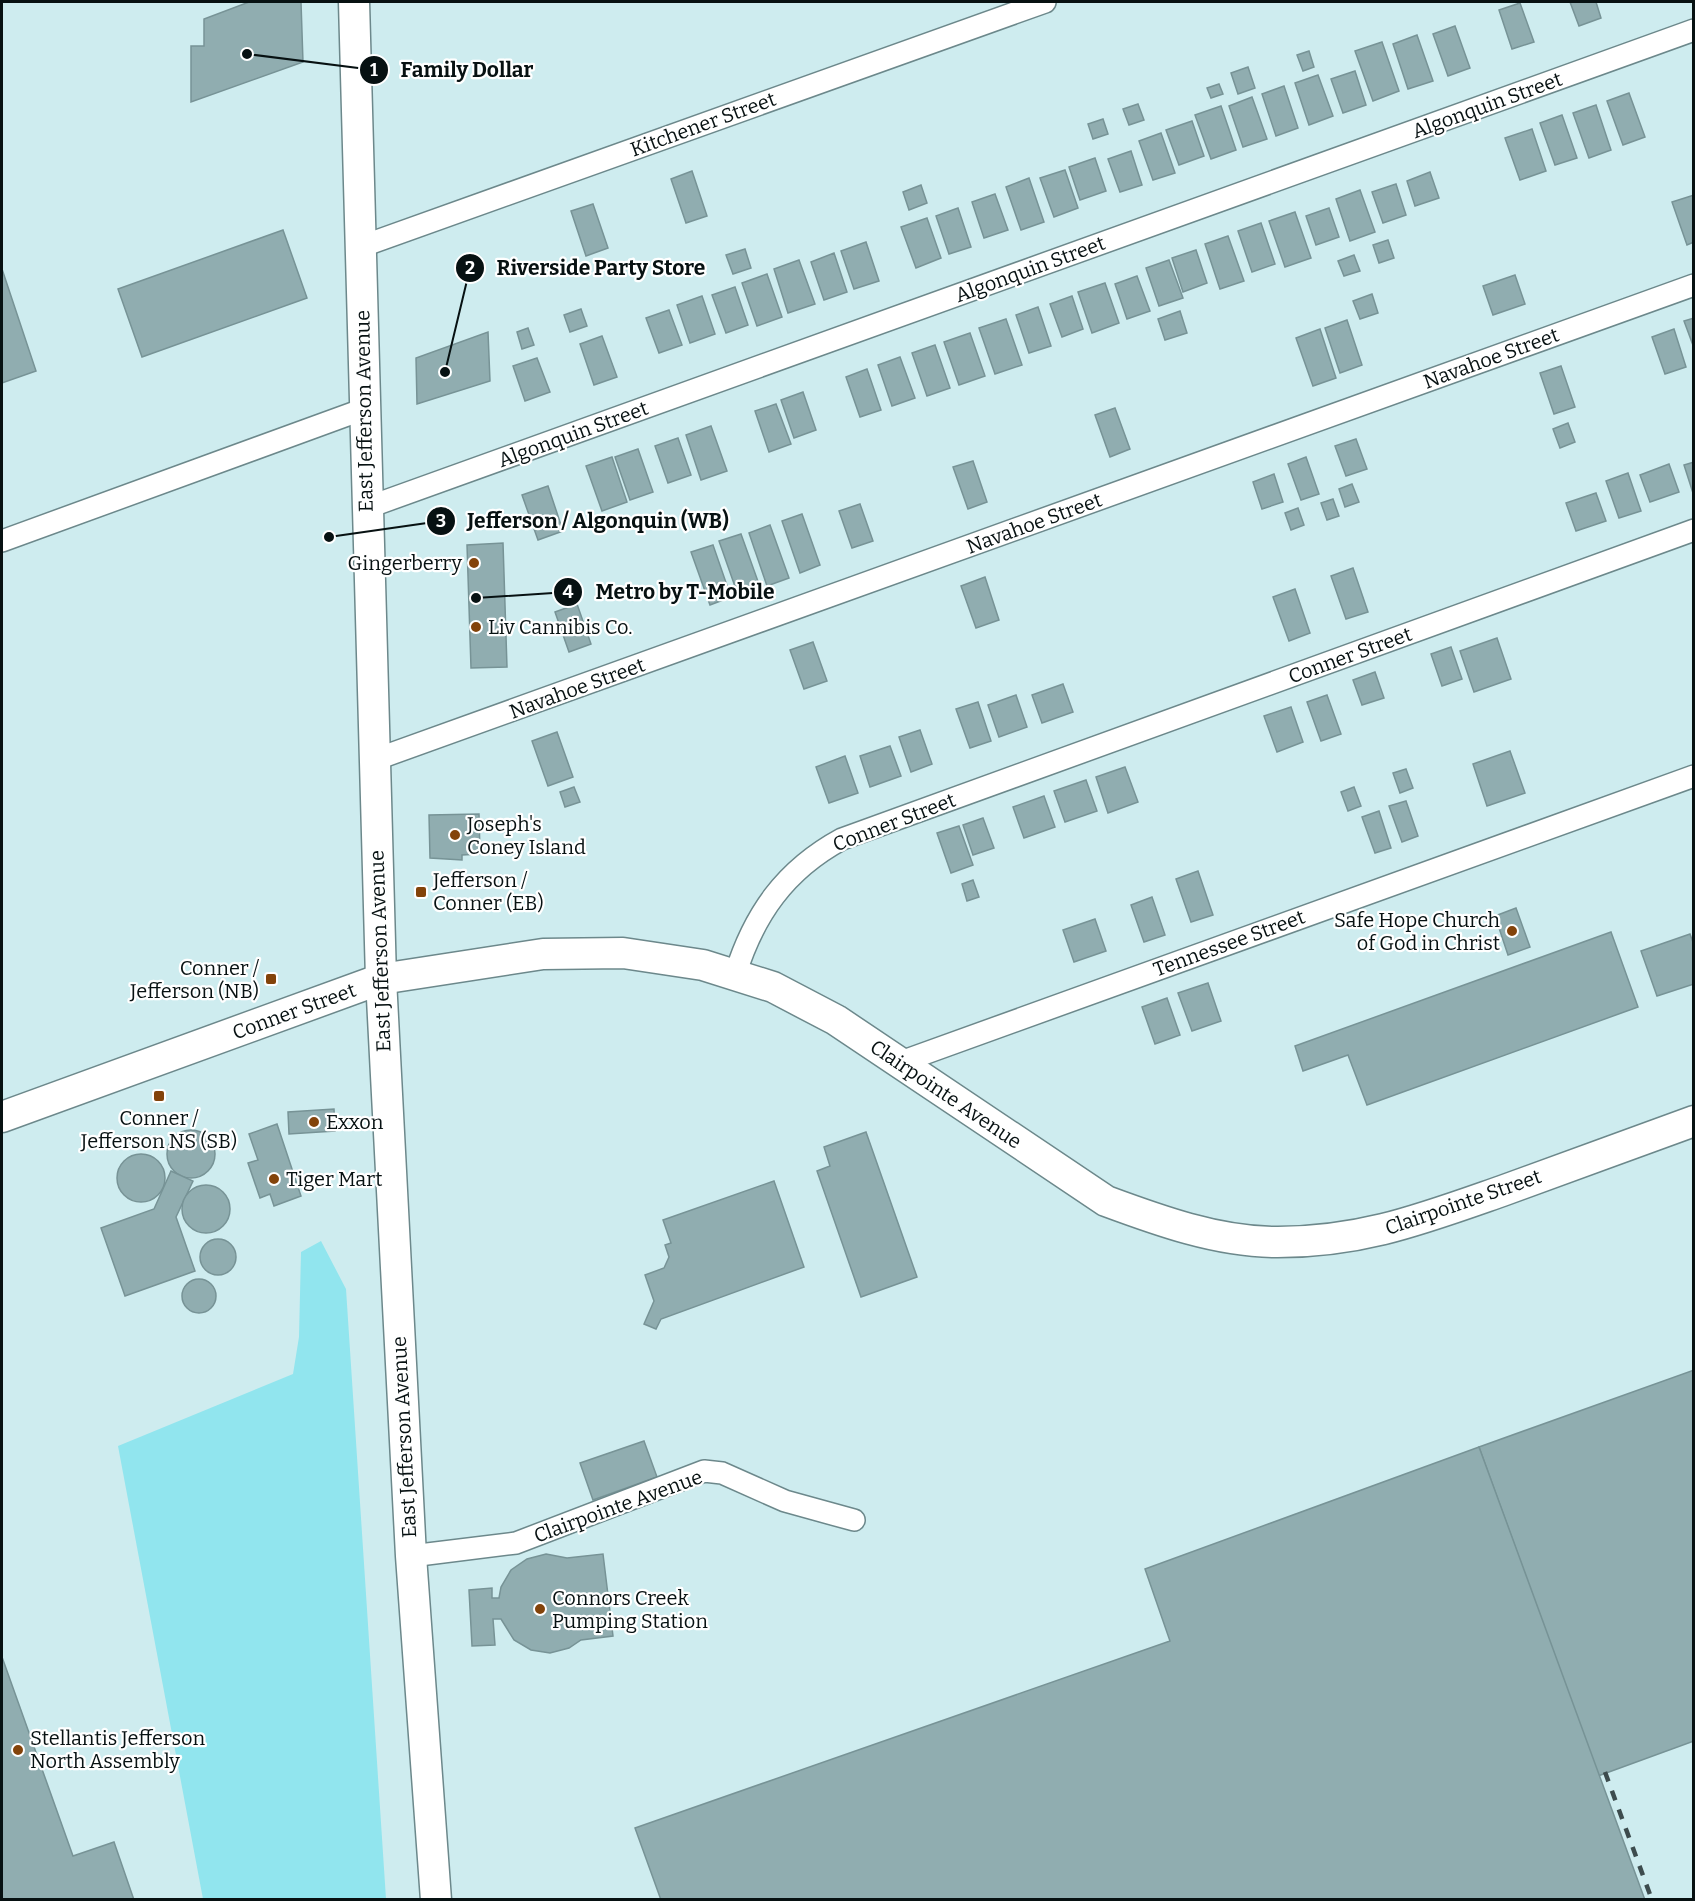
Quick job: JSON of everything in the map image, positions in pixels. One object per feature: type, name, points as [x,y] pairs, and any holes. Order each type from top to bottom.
[{"type":"main road","name":"East Jefferson Avenue","points":[[354,2],[366,508],[381,979],[411,1556],[436,1899]]},
{"type":"main road","name":"Conner Street","points":[[2,1117],[381,979],[543,954],[623,953],[703,965],[735,975]]},
{"type":"main road","name":"Clairpointe Avenue","points":[[735,975],[772,987],[836,1020],[1081,1186],[1106,1201],[1155,1219]]},
{"type":"main road","name":"Clairpointe Street","points":[[1155,1219],[1221,1236],[1272,1242],[1343,1238],[1396,1228],[1694,1120]]},
{"type":"street","name":"Kitchener Street","points":[[360,247],[1045,2]]},
{"type":"street","name":"Algonquin Street","points":[[366,508],[1694,30]]},
{"type":"street","name":"Navahoe Street","points":[[374,760],[1694,285]]},
{"type":"street","points":[[2,541],[364,409]]},
{"type":"street","name":"Conner Street","points":[[735,975],[745,941],[782,884],[814,855],[842,839],[1694,530]]},
{"type":"street","name":"Tennessee Street","points":[[901,1062],[1694,777]]},
{"type":"street","name":"Clairpointe Avenue","points":[[411,1556],[516,1543],[704,1471],[722,1473],[785,1501],[854,1520]]},
{"type":"shaded area","points":[[321,1241],[346,1289],[386,1899],[203,1899],[118,1446],[293,1374],[299,1337],[301,1252]]},
{"type":"building","points":[[249,2],[301,2],[303,62],[191,102],[191,46],[204,46],[204,19]]},
{"type":"building","points":[[1570,2],[1596,2],[1601,18],[1579,26]]},
{"type":"building","points":[[1520,3],[1534,42],[1512,49],[1499,10]]},
{"type":"building","points":[[1455,26],[1470,68],[1448,76],[1433,34]]},
{"type":"building","points":[[1417,35],[1433,81],[1408,89],[1393,44]]},
{"type":"building","points":[[1382,42],[1399,91],[1373,101],[1355,51]]},
{"type":"building","points":[[1309,51],[1314,67],[1303,71],[1297,55]]},
{"type":"building","points":[[1248,67],[1255,88],[1238,94],[1231,73]]},
{"type":"building","points":[[1355,71],[1366,105],[1343,113],[1331,79]]},
{"type":"building","points":[[1318,75],[1333,116],[1309,125],[1295,83]]},
{"type":"building","points":[[1219,84],[1223,94],[1211,98],[1207,88]]},
{"type":"building","points":[[1284,86],[1298,128],[1276,136],[1262,94]]},
{"type":"building","points":[[1629,93],[1645,137],[1623,145],[1607,101]]},
{"type":"building","points":[[1252,97],[1267,139],[1243,147],[1229,106]]},
{"type":"building","points":[[1138,104],[1144,120],[1129,125],[1123,109]]},
{"type":"building","points":[[1596,105],[1611,150],[1589,158],[1573,113]]},
{"type":"building","points":[[1221,106],[1236,150],[1211,159],[1195,115]]},
{"type":"building","points":[[1562,115],[1577,158],[1555,165],[1540,123]]},
{"type":"building","points":[[1103,119],[1108,134],[1093,139],[1088,124]]},
{"type":"building","points":[[1192,121],[1204,156],[1179,165],[1166,130]]},
{"type":"building","points":[[1532,129],[1546,171],[1520,180],[1505,138]]},
{"type":"building","points":[[1161,133],[1175,173],[1153,180],[1139,141]]},
{"type":"building","points":[[1131,151],[1142,185],[1120,192],[1108,159]]},
{"type":"building","points":[[1095,158],[1106,191],[1080,200],[1069,167]]},
{"type":"building","points":[[1065,170],[1078,208],[1054,217],[1040,178]]},
{"type":"building","points":[[692,171],[707,216],[686,223],[671,179]]},
{"type":"building","points":[[1430,172],[1439,198],[1415,206],[1407,181]]},
{"type":"building","points":[[1029,178],[1044,222],[1021,230],[1006,187]]},
{"type":"building","points":[[1396,184],[1406,215],[1383,223],[1372,192]]},
{"type":"building","points":[[921,185],[927,203],[909,210],[903,192]]},
{"type":"building","points":[[1360,190],[1375,232],[1350,241],[1336,199]]},
{"type":"building","points":[[995,194],[1008,230],[984,238],[972,202]]},
{"type":"building","points":[[1694,195],[1694,242],[1687,245],[1672,202]]},
{"type":"building","points":[[593,204],[608,248],[586,256],[571,211]]},
{"type":"building","points":[[958,208],[971,247],[949,254],[936,216]]},
{"type":"building","points":[[1329,208],[1339,237],[1316,245],[1306,216]]},
{"type":"building","points":[[1295,212],[1311,258],[1285,267],[1269,221]]},
{"type":"building","points":[[927,218],[941,258],[916,268],[901,227]]},
{"type":"building","points":[[1261,223],[1275,264],[1252,272],[1238,231]]},
{"type":"building","points":[[283,230],[307,298],[142,357],[118,289]]},
{"type":"building","points":[[1228,236],[1244,281],[1220,289],[1205,244]]},
{"type":"building","points":[[1388,240],[1394,258],[1379,263],[1373,245]]},
{"type":"building","points":[[866,242],[879,281],[854,289],[841,251]]},
{"type":"building","points":[[745,249],[751,268],[733,274],[726,255]]},
{"type":"building","points":[[1196,250],[1207,283],[1183,292],[1172,258]]},
{"type":"building","points":[[834,253],[847,292],[824,300],[811,262]]},
{"type":"building","points":[[1354,255],[1360,271],[1344,276],[1338,261]]},
{"type":"building","points":[[799,260],[815,304],[788,313],[774,269]]},
{"type":"building","points":[[1169,260],[1183,298],[1159,306],[1146,268]]},
{"type":"building","points":[[2,269],[36,371],[2,383]]},
{"type":"building","points":[[767,274],[782,317],[757,326],[742,283]]},
{"type":"building","points":[[1515,275],[1525,304],[1493,315],[1483,286]]},
{"type":"building","points":[[1137,276],[1150,311],[1127,319],[1115,284]]},
{"type":"building","points":[[1105,283],[1119,323],[1092,333],[1078,292]]},
{"type":"building","points":[[735,287],[748,325],[726,333],[712,295]]},
{"type":"building","points":[[1372,294],[1378,313],[1360,319],[1353,301]]},
{"type":"building","points":[[702,296],[715,334],[690,343],[677,305]]},
{"type":"building","points":[[1072,296],[1083,329],[1062,337],[1050,304]]},
{"type":"building","points":[[1038,307],[1051,346],[1029,353],[1016,315]]},
{"type":"building","points":[[581,309],[587,326],[570,332],[564,315]]},
{"type":"building","points":[[669,310],[682,345],[659,353],[646,318]]},
{"type":"building","points":[[1180,311],[1187,333],[1165,340],[1158,319]]},
{"type":"building","points":[[1694,318],[1694,348],[1684,321]]},
{"type":"building","points":[[1006,319],[1022,365],[995,374],[979,328]]},
{"type":"building","points":[[1347,320],[1362,365],[1340,373],[1325,328]]},
{"type":"building","points":[[528,328],[534,345],[522,349],[517,332]]},
{"type":"building","points":[[1320,329],[1336,378],[1313,386],[1296,338]]},
{"type":"building","points":[[1674,329],[1686,367],[1665,374],[1652,337]]},
{"type":"building","points":[[488,332],[490,381],[417,404],[416,358]]},
{"type":"building","points":[[970,333],[985,376],[959,385],[944,342]]},
{"type":"building","points":[[602,336],[617,377],[594,385],[580,344]]},
{"type":"building","points":[[935,345],[950,388],[927,396],[912,353]]},
{"type":"building","points":[[900,357],[915,398],[892,406],[878,365]]},
{"type":"building","points":[[537,358],[550,392],[525,401],[513,366]]},
{"type":"building","points":[[1561,366],[1575,407],[1554,414],[1540,373]]},
{"type":"building","points":[[867,369],[881,410],[860,417],[846,377]]},
{"type":"building","points":[[803,392],[816,430],[794,438],[781,400]]},
{"type":"building","points":[[776,404],[791,444],[769,452],[755,411]]},
{"type":"building","points":[[1115,408],[1130,449],[1110,457],[1095,415]]},
{"type":"building","points":[[1568,423],[1575,442],[1560,448],[1553,429]]},
{"type":"building","points":[[711,426],[727,471],[701,480],[686,435]]},
{"type":"building","points":[[678,438],[691,475],[668,483],[655,446]]},
{"type":"building","points":[[1356,439],[1367,469],[1346,476],[1335,446]]},
{"type":"building","points":[[638,449],[653,492],[630,500],[615,457]]},
{"type":"building","points":[[612,457],[627,502],[602,511],[586,466]]},
{"type":"building","points":[[1306,457],[1319,494],[1301,500],[1288,464]]},
{"type":"building","points":[[973,461],[987,502],[968,509],[953,467]]},
{"type":"building","points":[[1694,462],[1694,492],[1693,493],[1684,465]]},
{"type":"building","points":[[1669,464],[1679,492],[1650,502],[1640,475]]},
{"type":"building","points":[[1628,473],[1641,511],[1619,518],[1606,481]]},
{"type":"building","points":[[1274,474],[1283,502],[1262,509],[1253,482]]},
{"type":"building","points":[[1352,484],[1359,502],[1345,507],[1339,489]]},
{"type":"building","points":[[548,486],[563,531],[538,540],[522,495]]},
{"type":"building","points":[[1596,493],[1606,521],[1576,531],[1566,503]]},
{"type":"building","points":[[1333,499],[1339,516],[1327,520],[1321,503]]},
{"type":"building","points":[[860,504],[873,541],[852,548],[839,511]]},
{"type":"building","points":[[1298,508],[1304,525],[1291,530],[1285,513]]},
{"type":"building","points":[[802,514],[820,565],[800,573],[782,521]]},
{"type":"building","points":[[770,525],[789,578],[767,586],[749,533]]},
{"type":"building","points":[[741,534],[760,587],[738,595],[719,541]]},
{"type":"building","points":[[503,543],[507,667],[471,668],[467,545]]},
{"type":"building","points":[[713,545],[731,597],[710,605],[691,552]]},
{"type":"building","points":[[1353,568],[1368,612],[1346,619],[1331,576]]},
{"type":"building","points":[[985,577],[999,620],[976,628],[961,586]]},
{"type":"building","points":[[1295,589],[1310,633],[1289,641],[1273,597]]},
{"type":"building","points":[[577,604],[591,644],[569,652],[555,612]]},
{"type":"building","points":[[1497,638],[1511,679],[1474,692],[1460,651]]},
{"type":"building","points":[[813,642],[827,681],[804,689],[790,650]]},
{"type":"building","points":[[1451,647],[1462,679],[1442,686],[1431,654]]},
{"type":"building","points":[[1375,672],[1384,698],[1362,705],[1353,680]]},
{"type":"building","points":[[1063,684],[1073,712],[1042,723],[1032,695]]},
{"type":"building","points":[[1016,695],[1027,727],[999,737],[988,705]]},
{"type":"building","points":[[1327,695],[1341,734],[1321,741],[1307,702]]},
{"type":"building","points":[[978,702],[991,741],[970,748],[956,709]]},
{"type":"building","points":[[1291,707],[1303,742],[1277,752],[1264,716]]},
{"type":"building","points":[[920,730],[932,764],[911,772],[899,737]]},
{"type":"building","points":[[557,732],[573,777],[548,786],[532,741]]},
{"type":"building","points":[[890,746],[901,776],[870,787],[860,756]]},
{"type":"building","points":[[1510,751],[1525,793],[1487,806],[1473,764]]},
{"type":"building","points":[[845,756],[858,793],[829,803],[816,767]]},
{"type":"building","points":[[1125,767],[1138,802],[1108,813],[1096,777]]},
{"type":"building","points":[[1406,769],[1413,788],[1400,793],[1393,773]]},
{"type":"building","points":[[1086,780],[1097,811],[1065,822],[1054,791]]},
{"type":"building","points":[[574,787],[580,802],[565,807],[560,792]]},
{"type":"building","points":[[1354,787],[1361,806],[1348,811],[1341,792]]},
{"type":"building","points":[[1044,796],[1055,827],[1024,838],[1013,807]]},
{"type":"building","points":[[1406,801],[1418,836],[1402,842],[1389,806]]},
{"type":"building","points":[[1379,811],[1391,848],[1375,853],[1362,817]]},
{"type":"building","name":"Joseph's Coney Island","points":[[479,814],[480,854],[462,855],[462,860],[430,858],[429,815]]},
{"type":"building","points":[[983,818],[994,848],[973,855],[963,825]]},
{"type":"building","points":[[959,826],[973,865],[951,873],[937,833]]},
{"type":"building","points":[[1198,871],[1213,915],[1191,922],[1176,879]]},
{"type":"building","points":[[973,880],[979,897],[967,901],[962,884]]},
{"type":"building","points":[[1152,897],[1165,935],[1144,942],[1131,905]]},
{"type":"building","name":"Safe Hope Church of God in Christ","points":[[1516,908],[1530,947],[1508,955],[1495,916]]},
{"type":"building","points":[[1095,919],[1106,951],[1074,962],[1063,930]]},
{"type":"building","points":[[1611,932],[1638,1007],[1367,1105],[1348,1055],[1303,1071],[1295,1046]]},
{"type":"building","points":[[1690,934],[1694,945],[1694,984],[1657,996],[1641,951]]},
{"type":"building","points":[[1208,983],[1221,1021],[1192,1031],[1178,993]]},
{"type":"building","points":[[1167,998],[1180,1035],[1155,1044],[1142,1007]]},
{"type":"building","points":[[334,1109],[335,1131],[289,1134],[288,1112]]},
{"type":"building","name":"Tiger Mart","points":[[277,1124],[301,1196],[274,1206],[270,1194],[260,1198],[248,1163],[258,1160],[249,1134]]},
{"type":"building","points":[[191,1130],[208,1137],[215,1154],[208,1171],[191,1178],[174,1171],[167,1154],[174,1137]]},
{"type":"building","points":[[866,1132],[917,1277],[861,1297],[817,1171],[830,1166],[824,1147]]},
{"type":"building","points":[[141,1154],[158,1161],[165,1178],[158,1195],[141,1202],[124,1195],[117,1178],[124,1161]]},
{"type":"building","points":[[171,1171],[193,1181],[176,1217],[195,1271],[125,1296],[101,1228],[154,1209]]},
{"type":"building","points":[[774,1181],[804,1267],[661,1319],[656,1329],[644,1324],[654,1301],[645,1275],[664,1268],[669,1257],[665,1245],[671,1243],[663,1220]]},
{"type":"building","points":[[201,1185],[211,1185],[226,1195],[230,1209],[226,1223],[220,1229],[211,1233],[201,1233],[186,1223],[182,1214],[182,1204],[192,1189]]},
{"type":"building","points":[[218,1239],[231,1244],[236,1257],[231,1270],[218,1275],[205,1270],[200,1257],[205,1244]]},
{"type":"building","points":[[199,1279],[211,1284],[216,1296],[211,1308],[199,1313],[187,1308],[182,1296],[187,1284]]},
{"type":"building","points":[[1694,1370],[1694,1741],[1598,1776],[1479,1447]]},
{"type":"building","points":[[644,1441],[657,1477],[593,1500],[580,1463]]},
{"type":"building","points":[[1479,1447],[1645,1900],[661,1900],[635,1828],[1170,1641],[1145,1569]]},
{"type":"building","name":"Connors Creek Pumping Station","points":[[546,1554],[567,1558],[603,1554],[613,1636],[581,1640],[569,1648],[550,1653],[531,1650],[514,1640],[501,1619],[493,1619],[495,1645],[472,1646],[469,1590],[492,1588],[492,1598],[499,1598],[501,1587],[511,1570],[527,1559]]},
{"type":"building","name":"Stellantis Jefferson North Assembly","points":[[2,1657],[73,1856],[114,1842],[134,1900],[2,1900]]},
{"type":"railway","points":[[1605,1772],[1652,1900]]},
{"type":"place","name":"Family Dollar","points":[[247,54]]},
{"type":"place","name":"Riverside Party Store","points":[[445,372]]},
{"type":"place","name":"Jefferson / Algonquin (WB)","points":[[329,537]]},
{"type":"place","name":"Gingerberry","points":[[474,563]]},
{"type":"place","name":"Metro by T-Mobile","points":[[476,598]]},
{"type":"place","name":"Liv Cannibis Co.","points":[[476,627]]},
{"type":"place","name":"Joseph's Coney Island","points":[[455,835]]},
{"type":"place","name":"Jefferson / Conner (EB)","points":[[421,892]]},
{"type":"place","name":"Safe Hope Church of God in Christ","points":[[1512,931]]},
{"type":"place","name":"Conner / Jefferson (NB)","points":[[271,979]]},
{"type":"place","name":"Conner / Jefferson NS (SB)","points":[[159,1096]]},
{"type":"place","name":"Exxon","points":[[314,1122]]},
{"type":"place","name":"Tiger Mart","points":[[274,1179]]},
{"type":"place","name":"Connors Creek Pumping Station","points":[[540,1609]]},
{"type":"place","name":"Stellantis Jefferson North Assembly","points":[[18,1750]]}]
